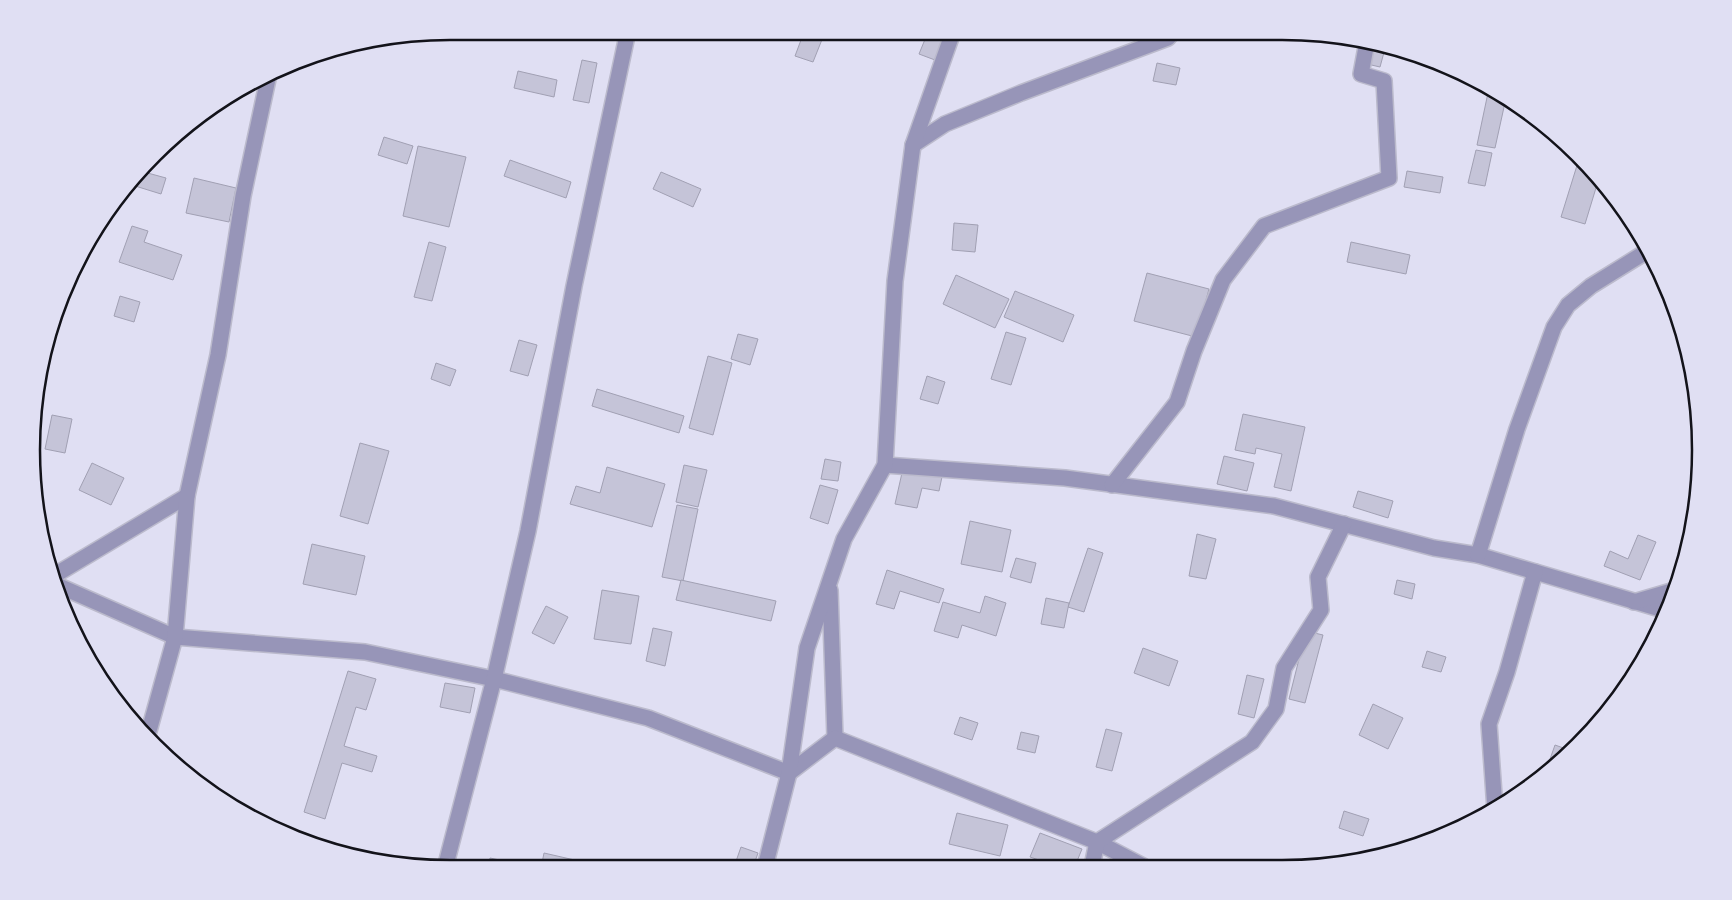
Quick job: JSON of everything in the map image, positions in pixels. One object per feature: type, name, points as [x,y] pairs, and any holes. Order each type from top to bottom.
[{"type":"street","points":[[447,860],[494,679],[528,531],[574,286],[626,40]]},
{"type":"street","points":[[767,860],[789,773],[807,648],[844,540],[885,465],[895,281],[913,145],[950,40]]},
{"type":"street","points":[[913,145],[946,124],[1021,93],[1163,40]]},
{"type":"street","points":[[1112,484],[1177,402],[1194,351],[1223,280],[1264,226],[1389,178],[1384,81],[1361,74],[1366,49]]},
{"type":"street","points":[[150,729],[175,637],[187,496],[218,355],[242,196],[267,83]]},
{"type":"street","points":[[1478,555],[1517,429],[1554,327],[1568,305],[1591,286],[1642,254]]},
{"type":"street","points":[[885,465],[1065,478],[1274,506],[1434,548],[1478,555],[1660,609]]},
{"type":"street","points":[[59,573],[187,496]]},
{"type":"street","points":[[1093,860],[1097,842],[1252,742],[1276,709],[1284,668],[1321,610],[1318,577],[1344,524]]},
{"type":"street","points":[[1494,800],[1490,724],[1507,672],[1535,572]]},
{"type":"street","points":[[830,581],[835,738]]},
{"type":"street","points":[[64,588],[175,637],[365,652],[494,679],[648,718],[789,773]]},
{"type":"street","points":[[1634,602],[1666,593]]},
{"type":"street","points":[[789,773],[835,738]]},
{"type":"street","points":[[835,738],[1097,842],[1132,860]]},
{"type":"building","points":[[801,40],[822,40],[813,62],[795,56]]},
{"type":"building","points":[[925,40],[944,40],[935,60],[919,54]]},
{"type":"building","points":[[1366,49],[1384,53],[1380,67],[1363,63]]},
{"type":"building","points":[[582,60],[597,63],[589,103],[573,100]]},
{"type":"building","points":[[1157,63],[1180,68],[1176,85],[1153,81]]},
{"type":"building","points":[[518,71],[557,80],[554,97],[514,88]]},
{"type":"building","points":[[1487,95],[1504,106],[1495,148],[1477,145]]},
{"type":"building","points":[[384,137],[413,146],[407,164],[378,155]]},
{"type":"building","points":[[418,146],[466,157],[449,227],[403,216]]},
{"type":"building","points":[[1476,150],[1492,153],[1485,186],[1468,183]]},
{"type":"building","points":[[510,160],[571,182],[566,198],[504,176]]},
{"type":"building","points":[[1577,166],[1596,187],[1585,224],[1561,217]]},
{"type":"building","points":[[1407,171],[1443,177],[1440,193],[1404,187]]},
{"type":"building","points":[[661,172],[701,189],[693,207],[653,189]]},
{"type":"building","points":[[148,173],[166,178],[161,194],[137,186]]},
{"type":"building","points":[[194,178],[236,188],[229,222],[186,213]]},
{"type":"building","points":[[954,223],[978,225],[975,252],[952,250]]},
{"type":"building","points":[[132,226],[148,231],[144,242],[182,255],[173,280],[119,262]]},
{"type":"building","points":[[429,242],[446,247],[432,301],[414,297]]},
{"type":"building","points":[[1351,242],[1410,255],[1406,274],[1347,262]]},
{"type":"building","points":[[1147,273],[1209,289],[1196,337],[1134,321]]},
{"type":"building","points":[[956,275],[1009,299],[995,328],[943,304]]},
{"type":"building","points":[[1015,291],[1074,315],[1063,342],[1004,317]]},
{"type":"building","points":[[120,296],[140,302],[134,322],[114,316]]},
{"type":"building","points":[[1006,332],[1026,338],[1011,385],[991,379]]},
{"type":"building","points":[[738,334],[758,339],[750,365],[731,359]]},
{"type":"building","points":[[519,340],[537,345],[528,376],[510,371]]},
{"type":"building","points":[[708,356],[732,363],[713,435],[689,428]]},
{"type":"building","points":[[436,363],[456,370],[450,386],[431,379]]},
{"type":"building","points":[[927,376],[945,382],[938,404],[920,399]]},
{"type":"building","points":[[597,389],[684,416],[679,433],[592,406]]},
{"type":"building","points":[[1243,414],[1305,427],[1291,491],[1274,487],[1282,454],[1256,448],[1255,454],[1235,450]]},
{"type":"building","points":[[52,415],[72,419],[65,453],[45,449]]},
{"type":"building","points":[[360,443],[389,451],[368,524],[340,516]]},
{"type":"building","points":[[1224,456],[1254,463],[1247,491],[1217,484]]},
{"type":"building","points":[[825,459],[841,462],[838,481],[821,479]]},
{"type":"building","points":[[92,463],[124,478],[111,505],[79,490]]},
{"type":"building","points":[[904,464],[943,472],[939,491],[922,488],[917,508],[895,504]]},
{"type":"building","points":[[684,465],[707,470],[698,507],[676,502]]},
{"type":"building","points":[[607,467],[665,484],[652,527],[570,504],[576,486],[600,493]]},
{"type":"building","points":[[820,485],[838,490],[828,524],[810,518]]},
{"type":"building","points":[[1358,491],[1393,501],[1388,518],[1353,507]]},
{"type":"building","points":[[677,505],[698,509],[683,581],[662,577]]},
{"type":"building","points":[[970,521],[1011,530],[1002,572],[961,564]]},
{"type":"building","points":[[1197,534],[1216,539],[1206,579],[1189,576]]},
{"type":"building","points":[[1638,535],[1656,542],[1640,580],[1604,566],[1610,551],[1628,559]]},
{"type":"building","points":[[312,544],[365,556],[356,595],[303,584]]},
{"type":"building","points":[[1088,548],[1103,553],[1084,612],[1068,607]]},
{"type":"building","points":[[1016,558],[1036,563],[1031,583],[1010,577]]},
{"type":"building","points":[[887,570],[944,589],[939,603],[900,591],[894,609],[876,604]]},
{"type":"building","points":[[681,580],[776,601],[771,621],[676,600]]},
{"type":"building","points":[[1397,580],[1415,584],[1412,599],[1394,594]]},
{"type":"building","points":[[602,590],[639,596],[631,644],[594,639]]},
{"type":"building","points":[[985,596],[1006,603],[996,636],[962,625],[958,638],[934,631],[943,602],[980,613]]},
{"type":"building","points":[[1046,598],[1069,603],[1064,628],[1041,624]]},
{"type":"building","points":[[546,606],[568,617],[554,644],[532,633]]},
{"type":"building","points":[[653,628],[672,632],[665,666],[646,661]]},
{"type":"building","points":[[1306,631],[1323,635],[1305,703],[1289,699]]},
{"type":"building","points":[[1143,648],[1178,661],[1169,686],[1134,673]]},
{"type":"building","points":[[1427,651],[1446,657],[1441,672],[1422,667]]},
{"type":"building","points":[[348,671],[376,679],[366,710],[356,707],[344,746],[377,756],[372,772],[342,763],[325,819],[304,812]]},
{"type":"building","points":[[1247,675],[1264,679],[1254,718],[1238,714]]},
{"type":"building","points":[[445,683],[475,688],[470,713],[440,707]]},
{"type":"building","points":[[1373,704],[1403,718],[1388,749],[1359,735]]},
{"type":"building","points":[[960,717],[978,723],[972,740],[954,734]]},
{"type":"building","points":[[1106,729],[1122,733],[1112,771],[1096,767]]},
{"type":"building","points":[[1021,732],[1039,736],[1035,753],[1017,749]]},
{"type":"building","points":[[1555,745],[1563,748],[1552,758],[1550,760]]},
{"type":"building","points":[[1344,811],[1369,819],[1363,836],[1339,828]]},
{"type":"building","points":[[957,813],[1008,825],[1000,856],[949,844]]},
{"type":"building","points":[[1040,833],[1082,849],[1077,860],[1039,860],[1030,857]]},
{"type":"building","points":[[741,847],[758,853],[756,860],[736,860]]},
{"type":"building","points":[[544,853],[575,860],[543,860]]}]
